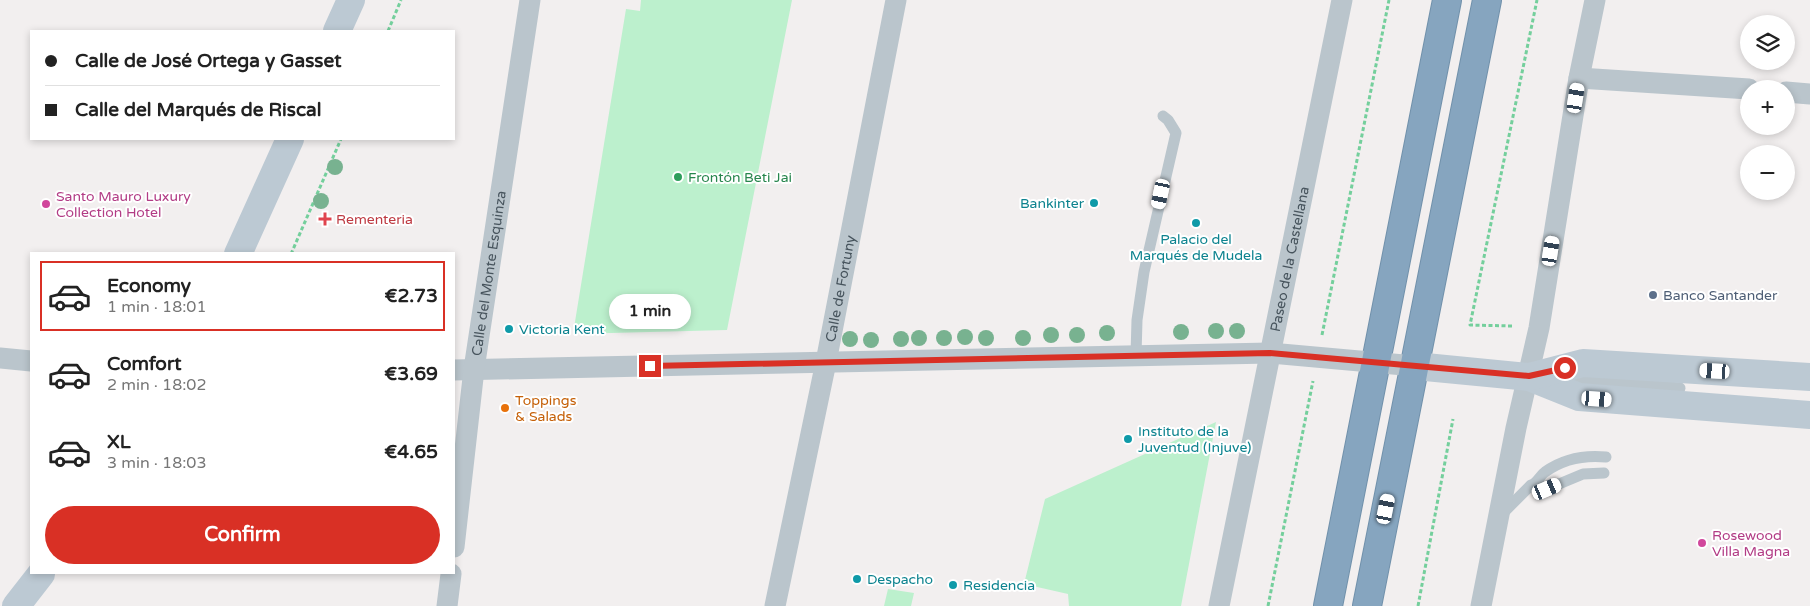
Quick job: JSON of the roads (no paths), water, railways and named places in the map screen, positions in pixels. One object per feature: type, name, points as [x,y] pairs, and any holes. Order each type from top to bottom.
[{"type":"highway","points":[[1328,606],[1447,0]]},
{"type":"highway","points":[[1367,606],[1487,0]]},
{"type":"street","points":[[337,30],[351,0]]},
{"type":"street","name":"Calle del Monte Esquinza","points":[[455,529],[464,369],[530,0]]},
{"type":"street","name":"Calle de Fortuny","points":[[775,606],[826,362],[896,0]]},
{"type":"street","name":"Paseo de la Castellana","points":[[1219,606],[1342,0]]},
{"type":"street","points":[[1481,606],[1516,428],[1539,328],[1579,78],[1595,0]]},
{"type":"street","points":[[1579,78],[1740,89]]},
{"type":"street","points":[[1795,93],[1810,94]]},
{"type":"street","points":[[239,252],[290,140]]},
{"type":"street","points":[[464,369],[1270,353],[1529,376],[1578,397],[1806,411]]},
{"type":"street","points":[[0,358],[30,361]]},
{"type":"street","points":[[1529,376],[1583,363],[1810,377]]},
{"type":"street","points":[[16,606],[41,574]]},
{"type":"street","points":[[447,606],[451,574]]},
{"type":"lane","points":[[1136,355],[1136,320],[1144,272],[1176,133],[1168,120],[1163,116]]},
{"type":"lane","points":[[1529,376],[1680,388]]},
{"type":"lane","points":[[1499,518],[1535,484],[1542,473],[1555,465],[1582,457],[1606,457]]},
{"type":"lane","points":[[1535,484],[1547,489],[1583,474],[1604,473]]},
{"type":"place","name":"Frontón Beti Jai","points":[[678,177]]},
{"type":"place","name":"Bankinter","points":[[1094,203]]},
{"type":"place","name":"Santo Mauro Luxury Collection Hotel","points":[[46,204]]},
{"type":"place","name":"Rementeria","points":[[325,219]]},
{"type":"place","name":"Palacio del Marqués de Mudela","points":[[1196,223]]},
{"type":"place","name":"Banco Santander","points":[[1653,295]]},
{"type":"place","name":"Victoria Kent","points":[[509,329]]},
{"type":"place","name":"Toppings & Salads","points":[[505,408]]},
{"type":"place","name":"Instituto de la Juventud (Injuve)","points":[[1128,439]]},
{"type":"place","name":"Rosewood Villa Magna","points":[[1702,543]]},
{"type":"place","name":"Despacho","points":[[857,579]]},
{"type":"place","name":"Residencia","points":[[953,585]]}]
